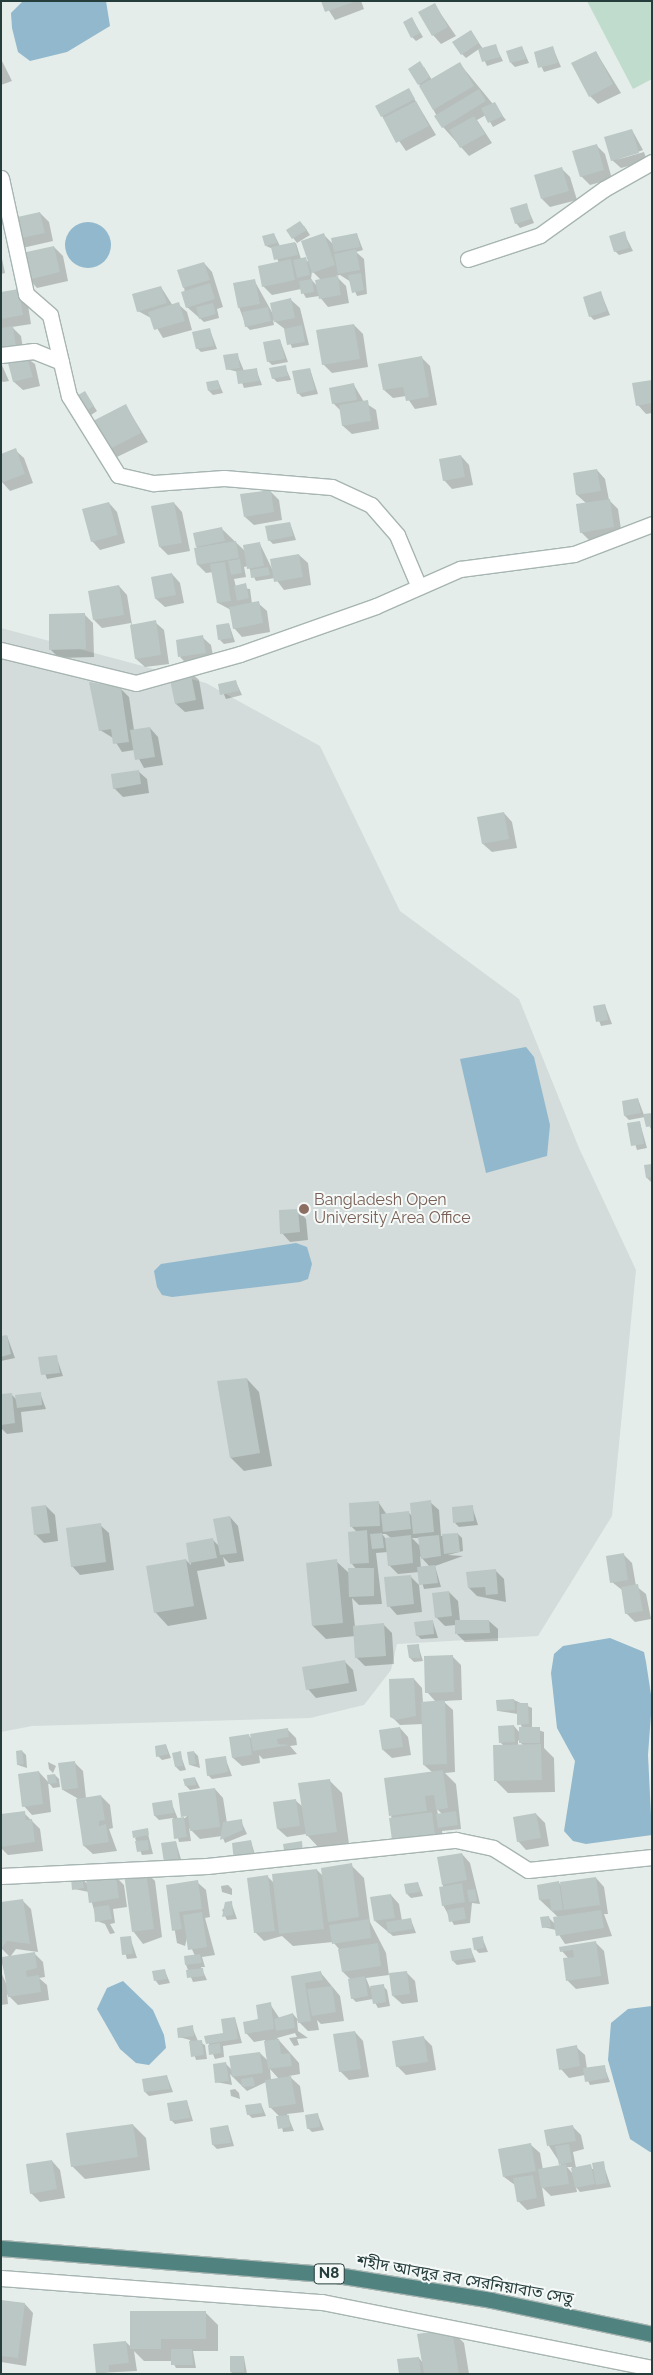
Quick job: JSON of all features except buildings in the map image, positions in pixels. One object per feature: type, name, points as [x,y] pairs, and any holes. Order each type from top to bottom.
[{"type":"highway","name":"শহীদ আবদুর রব সেরনিয়াবাত সেতু","points":[[1,2248],[337,2275],[491,2300],[652,2334]]},
{"type":"street","points":[[468,259],[540,235],[604,189],[652,162]]},
{"type":"street","points":[[1,178],[26,294],[50,315],[69,396],[118,476],[154,483],[224,478],[332,487],[371,505],[397,535],[420,587]]},
{"type":"street","points":[[1,356],[34,351],[61,362]]},
{"type":"street","points":[[1,650],[136,683],[240,654],[420,587],[460,569],[574,554],[652,524]]},
{"type":"street","points":[[1,1876],[208,1866],[456,1840],[493,1848],[528,1870],[652,1857]]},
{"type":"street","points":[[1,2278],[322,2302],[652,2368]]},
{"type":"shaded area","name":"Bangladesh Open University Area Office","points":[[1,628],[206,683],[320,746],[400,911],[519,999],[579,1148],[636,1270],[612,1516],[538,1636],[397,1644],[391,1670],[364,1705],[310,1718],[32,1726],[1,1732]]},
{"type":"green space","points":[[587,1],[652,1],[652,79],[633,89]]},
{"type":"water","points":[[23,1],[106,1],[110,26],[67,52],[30,61],[18,52],[12,28],[11,13]]},
{"type":"water","points":[[88,222],[101,226],[107,232],[111,245],[107,258],[101,264],[88,268],[75,264],[69,258],[65,245],[69,232],[75,226]]},
{"type":"water","points":[[526,1047],[534,1057],[550,1125],[547,1156],[486,1173],[460,1059]]},
{"type":"water","points":[[296,1243],[307,1247],[312,1264],[308,1279],[300,1282],[172,1297],[162,1295],[157,1287],[154,1271],[161,1264]]},
{"type":"water","points":[[610,1638],[644,1652],[652,1701],[648,1755],[652,1835],[586,1844],[573,1841],[564,1831],[575,1761],[557,1728],[551,1673],[554,1654],[563,1646]]},
{"type":"water","points":[[123,1981],[153,2010],[164,2035],[166,2048],[149,2065],[136,2063],[120,2049],[97,2009],[107,1988]]},
{"type":"water","points":[[652,2006],[652,2152],[650,2152],[630,2139],[608,2060],[611,2023],[628,2009]]},
{"type":"place","name":"Bangladesh Open University Area Office","points":[[304,1209]]}]
